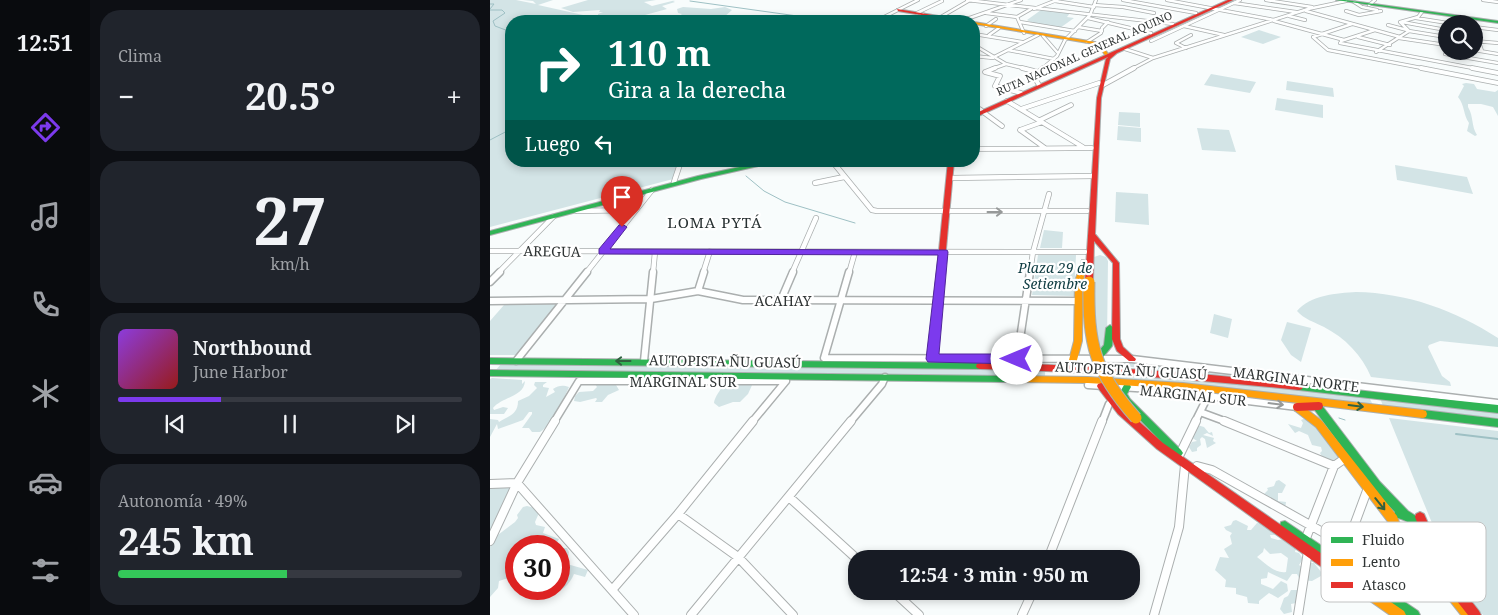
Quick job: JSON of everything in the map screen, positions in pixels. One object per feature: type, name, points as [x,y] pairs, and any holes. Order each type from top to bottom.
[{"type":"main road","name":"RUTA NACIONAL GENERAL AQUINO","points":[[980,110],[1007,101],[1105,54],[1179,25],[1229,1]]},
{"type":"main road","points":[[1361,2],[1419,15],[1498,22]]},
{"type":"main road","points":[[898,10],[914,15]]},
{"type":"main road","name":"RUTA NACIONAL GENERAL AQUINO","points":[[980,110],[1105,54],[1179,25],[1196,13],[1212,10]]},
{"type":"main road","points":[[980,27],[988,31],[997,24],[1023,37],[1041,36],[1067,39],[1105,54],[1087,212],[1087,325],[1093,353],[1108,386],[1133,419],[1181,459],[1321,560]]},
{"type":"main road","points":[[1073,360],[1078,343],[1080,270],[1086,258],[1091,233],[1092,176],[1088,148],[1094,101],[1101,84]]},
{"type":"main road","points":[[490,232],[674,182],[740,167]]},
{"type":"main road","points":[[490,232],[577,211],[716,173],[746,167]]},
{"type":"main road","points":[[851,364],[921,362],[932,359],[951,167]]},
{"type":"main road","points":[[1091,233],[1096,241],[1110,253],[1116,263],[1116,339],[1120,349],[1128,359]]},
{"type":"main road","points":[[1086,258],[1098,254],[1106,254],[1111,260],[1108,346],[1096,360]]},
{"type":"main road","points":[[1109,335],[1115,349],[1128,359]]},
{"type":"main road","points":[[660,362],[685,357],[824,358]]},
{"type":"main road","name":"AUTOPISTA ÑU GUASÚ","points":[[490,362],[644,361],[1014,366],[1137,371],[1498,409]]},
{"type":"main road","points":[[495,373],[539,380],[579,380]]},
{"type":"main road","name":"AUTOPISTA ÑU GUASÚ","points":[[495,373],[1065,379],[1137,382],[1498,423]]},
{"type":"main road","points":[[786,381],[835,382],[870,377]]},
{"type":"main road","points":[[887,377],[924,382],[1088,385],[1099,392],[1140,437],[1166,456],[1181,459],[1197,466],[1321,551]]},
{"type":"main road","points":[[1127,387],[1123,394],[1127,401],[1146,422],[1170,442],[1181,459]]},
{"type":"main road","points":[[1298,406],[1338,404]]},
{"type":"main road","points":[[1298,406],[1319,424],[1404,515],[1416,522]]},
{"type":"main road","points":[[1318,406],[1368,488],[1393,520],[1394,516],[1404,515]]},
{"type":"main road","points":[[1420,517],[1422,522]]},
{"type":"main road","points":[[1381,602],[1400,615]]},
{"type":"main road","points":[[1395,602],[1414,615]]},
{"type":"main road","points":[[1458,602],[1468,615]]},
{"type":"main road","points":[[1465,602],[1475,615]]},
{"type":"street","points":[[888,15],[918,0]]},
{"type":"street","points":[[944,15],[968,0],[1032,9],[1142,19],[1226,36]]},
{"type":"street","points":[[986,3],[992,0]]},
{"type":"street","points":[[977,15],[1021,0]]},
{"type":"street","points":[[984,12],[1017,17],[1057,0],[1071,4],[1123,7],[1154,13]]},
{"type":"street","points":[[1039,85],[1036,78],[1038,72],[1054,60],[1057,52],[1067,39],[1092,14],[1096,0]]},
{"type":"street","points":[[1123,0],[1196,13]]},
{"type":"street","points":[[1167,0],[1275,21],[1344,40]]},
{"type":"street","points":[[1175,2],[1179,0]]},
{"type":"street","points":[[1229,1],[1240,0]]},
{"type":"street","points":[[1266,0],[1314,8]]},
{"type":"street","points":[[1281,3],[1284,0]]},
{"type":"street","points":[[1483,0],[1498,2]]},
{"type":"street","points":[[919,15],[942,1]]},
{"type":"street","points":[[1229,1],[1298,12]]},
{"type":"street","points":[[1260,6],[1270,1]]},
{"type":"street","points":[[1021,109],[1101,84],[1153,58],[1275,21],[1298,12],[1361,2],[1372,10],[1381,11],[1360,15],[1346,12],[1361,2]]},
{"type":"street","points":[[1067,12],[1071,4]]},
{"type":"street","points":[[1129,28],[1142,19],[1167,8]]},
{"type":"street","points":[[1304,11],[1399,38],[1438,44]]},
{"type":"street","points":[[1400,22],[1419,15],[1438,20]]},
{"type":"street","points":[[1289,16],[1305,20]]},
{"type":"street","points":[[1017,17],[1023,37]]},
{"type":"street","points":[[1088,18],[1108,22],[1151,36]]},
{"type":"street","points":[[1020,22],[1075,31]]},
{"type":"street","points":[[1108,22],[1102,28],[1105,54],[1153,58]]},
{"type":"street","points":[[1400,22],[1438,29]]},
{"type":"street","points":[[1400,22],[1409,30]]},
{"type":"street","points":[[1352,24],[1319,33],[1313,37],[1327,49],[1498,83]]},
{"type":"street","points":[[1388,25],[1438,35]]},
{"type":"street","points":[[1078,27],[1102,31]]},
{"type":"street","points":[[1483,28],[1498,30]]},
{"type":"street","points":[[1375,30],[1340,43],[1498,74]]},
{"type":"street","points":[[1366,58],[1390,45],[1409,30]]},
{"type":"street","points":[[980,33],[988,31],[1023,37]]},
{"type":"street","points":[[1186,48],[1176,43],[1191,35]]},
{"type":"street","points":[[1041,36],[1057,52]]},
{"type":"street","points":[[1356,36],[1390,45]]},
{"type":"street","points":[[980,56],[993,57],[1008,50],[1023,37]]},
{"type":"street","points":[[1483,42],[1498,43]]},
{"type":"street","points":[[980,49],[1006,64],[1038,72]]},
{"type":"street","points":[[1008,50],[1054,60]]},
{"type":"street","points":[[1483,51],[1498,54]]},
{"type":"street","points":[[1439,72],[1442,60]]},
{"type":"street","points":[[1482,60],[1498,63]]},
{"type":"street","points":[[1006,64],[985,72],[1000,76],[995,86],[1022,92]]},
{"type":"street","points":[[1473,78],[1475,69]]},
{"type":"street","points":[[1007,101],[1088,148]]},
{"type":"street","points":[[1045,148],[1020,130],[1070,105]]},
{"type":"street","points":[[980,113],[1002,126]]},
{"type":"street","points":[[980,149],[1088,148]]},
{"type":"street","points":[[674,182],[679,167]]},
{"type":"street","points":[[836,167],[872,210],[882,212],[1087,212]]},
{"type":"street","points":[[950,178],[1092,176]]},
{"type":"street","points":[[815,183],[844,177]]},
{"type":"street","points":[[516,361],[652,190]]},
{"type":"street","points":[[1017,359],[1033,252],[1049,194]]},
{"type":"street","points":[[577,211],[635,210]]},
{"type":"street","points":[[490,282],[552,217]]},
{"type":"street","points":[[781,300],[816,218]]},
{"type":"street","name":"AREGUA","points":[[490,251],[1033,252],[1086,258]]},
{"type":"street","points":[[698,291],[710,251]]},
{"type":"street","points":[[644,361],[656,252]]},
{"type":"street","points":[[824,358],[855,252]]},
{"type":"street","name":"ACAHAY","points":[[490,301],[651,299],[698,291],[735,299],[1078,301]]},
{"type":"street","name":"MARGINAL NORTE","points":[[824,358],[1128,359],[1498,403]]},
{"type":"street","points":[[691,615],[887,377]]},
{"type":"street","points":[[490,541],[517,483],[579,380]]},
{"type":"street","name":"MARGINAL SUR","points":[[579,380],[786,381]]},
{"type":"street","points":[[612,590],[678,514],[786,381]]},
{"type":"street","name":"MARGINAL SUR","points":[[1088,385],[1127,387],[1298,406]]},
{"type":"street","points":[[1154,615],[1179,527],[1181,459],[1208,396]]},
{"type":"street","points":[[1052,550],[1109,404]]},
{"type":"street","points":[[1200,412],[1334,466]]},
{"type":"street","points":[[1305,540],[1334,466],[1349,457]]},
{"type":"street","points":[[1197,466],[1212,470],[1321,531]]},
{"type":"street","points":[[490,484],[517,483]]},
{"type":"street","points":[[517,483],[634,615]]},
{"type":"street","points":[[1354,522],[1368,488]]},
{"type":"street","points":[[789,497],[848,551]]},
{"type":"street","points":[[678,514],[738,558],[792,615]]},
{"type":"street","points":[[1298,615],[1308,551]]},
{"type":"street","points":[[903,600],[919,615]]},
{"type":"street","points":[[1022,615],[1029,600]]},
{"type":"green space","points":[[490,0],[516,0],[536,4],[533,1],[523,0],[553,0],[538,5],[583,15],[505,15],[505,167],[678,167],[677,178],[490,227]]},
{"type":"green space","points":[[588,0],[656,0],[644,2],[652,6],[676,0],[662,6],[667,9],[645,15],[598,15],[603,12],[599,12],[600,10],[573,12],[561,8]]},
{"type":"green space","points":[[683,7],[711,9],[725,7],[732,10],[726,15],[681,15],[682,14],[678,13],[677,9]]},
{"type":"green space","points":[[1041,10],[1070,13],[1067,17],[1074,18],[1060,28],[1033,23],[1027,20]]},
{"type":"green space","points":[[1259,30],[1281,37],[1263,44],[1241,37]]},
{"type":"green space","points":[[1211,74],[1256,82],[1250,93],[1204,85]]},
{"type":"green space","points":[[1287,81],[1333,88],[1334,97],[1286,90]]},
{"type":"green space","points":[[1462,84],[1474,84],[1477,89],[1495,92],[1498,90],[1498,116],[1493,107],[1481,104],[1468,104],[1477,135],[1475,136],[1467,131],[1469,123],[1458,97],[1464,86]]},
{"type":"green space","points":[[1277,98],[1323,105],[1323,118],[1275,110]]},
{"type":"green space","points":[[1119,112],[1140,113],[1140,127],[1118,125]]},
{"type":"green space","points":[[1118,126],[1141,128],[1141,142],[1117,140]]},
{"type":"green space","points":[[1197,128],[1229,130],[1236,152],[1202,150]]},
{"type":"green space","points":[[1395,165],[1467,177],[1473,194],[1397,180]]},
{"type":"green space","points":[[1116,192],[1148,194],[1149,225],[1115,222]]},
{"type":"green space","points":[[1044,230],[1063,232],[1062,248],[1040,248]]},
{"type":"green space","name":"Plaza 29 de Setiembre","points":[[1038,255],[1076,255],[1074,296],[1032,295]]},
{"type":"green space","points":[[1100,255],[1106,257],[1108,261],[1107,340],[1098,354],[1093,333],[1094,257]]},
{"type":"green space","points":[[1356,292],[1394,296],[1448,311],[1498,338],[1498,347],[1440,341],[1429,345],[1428,347],[1442,376],[1450,382],[1451,386],[1371,377],[1358,354],[1346,342],[1332,331],[1306,318],[1297,311],[1316,298],[1332,294]]},
{"type":"green space","points":[[558,304],[517,355],[490,355],[490,321],[504,305]]},
{"type":"green space","points":[[1214,314],[1232,319],[1228,338],[1210,333]]},
{"type":"green space","points":[[1287,322],[1311,328],[1301,362],[1291,355],[1281,340]]},
{"type":"green space","points":[[1122,361],[1366,388],[1367,391],[1131,367],[1104,366],[1103,364]]},
{"type":"green space","points":[[501,364],[1045,369],[1045,376],[495,371]]},
{"type":"green space","points":[[1107,372],[1369,397],[1373,405],[1110,378]]},
{"type":"green space","points":[[490,379],[522,380],[522,384],[525,381],[524,386],[517,394],[493,408],[494,410],[503,407],[508,408],[504,414],[490,414]]},
{"type":"green space","points":[[535,382],[547,382],[543,385],[543,387],[549,388],[546,397],[555,392],[553,389],[557,387],[569,387],[558,412],[550,423],[540,432],[532,432],[529,428],[522,428],[532,414],[532,412],[529,412],[523,420],[498,429],[497,424],[490,437],[490,419],[498,420],[499,422],[512,414],[518,406],[518,401],[529,396],[537,388],[534,385]]},
{"type":"green space","points":[[617,383],[616,385],[619,390],[608,395],[602,402],[595,402],[596,398],[580,402],[574,401],[575,396],[579,392],[593,391],[597,387],[595,384]]},
{"type":"green space","points":[[753,383],[748,394],[740,402],[733,402],[719,407],[714,403],[724,384]]},
{"type":"green space","points":[[1380,398],[1498,413],[1498,418],[1383,406]]},
{"type":"green space","points":[[1308,417],[1341,457],[1333,462],[1323,459],[1320,453],[1322,451],[1321,447],[1312,445],[1308,435],[1299,431],[1295,433],[1288,424],[1301,428],[1303,423],[1301,420]]},
{"type":"green space","points":[[1389,418],[1498,431],[1498,615],[1483,615],[1472,602],[1486,602],[1486,522],[1432,522]]},
{"type":"green space","points":[[1197,425],[1204,427],[1209,433],[1212,432],[1213,436],[1207,433],[1203,435],[1214,438],[1213,441],[1216,443],[1207,448],[1205,439],[1202,437],[1200,439],[1201,445],[1197,448],[1197,451],[1192,452],[1189,447],[1192,442],[1197,441],[1191,437]]},
{"type":"green space","points":[[1279,480],[1286,485],[1282,493],[1278,493],[1278,501],[1286,502],[1285,509],[1269,508],[1262,496],[1268,490],[1267,488],[1274,486],[1276,481]]},
{"type":"green space","points":[[490,485],[514,485],[490,534]]},
{"type":"green space","points":[[523,507],[535,508],[539,513],[535,522],[536,525],[545,527],[543,533],[548,535],[505,535],[505,579],[499,581],[498,588],[490,597],[490,541],[515,522],[518,518],[517,515]]},
{"type":"green space","points":[[1236,520],[1248,526],[1247,530],[1251,530],[1257,523],[1264,524],[1275,535],[1270,535],[1271,538],[1285,539],[1296,548],[1295,552],[1299,553],[1303,559],[1299,565],[1302,567],[1308,563],[1314,563],[1321,572],[1321,576],[1312,581],[1300,580],[1297,574],[1292,574],[1287,581],[1268,572],[1267,578],[1261,579],[1261,584],[1273,589],[1281,581],[1287,584],[1288,591],[1278,598],[1269,593],[1259,601],[1259,604],[1248,603],[1247,597],[1236,594],[1236,588],[1225,587],[1226,580],[1215,570],[1220,557],[1229,558],[1224,549],[1232,544],[1230,536],[1232,533],[1224,527],[1231,525]],"holes":[[[1264,548],[1270,554],[1281,553],[1288,558],[1286,572],[1274,570],[1257,557],[1263,552]]]},
{"type":"green space","points":[[570,565],[588,570],[585,577],[574,574],[570,581]]},
{"type":"green space","points":[[1291,590],[1298,590],[1300,592],[1299,596],[1296,599],[1296,603],[1291,604],[1292,612],[1284,614],[1280,609],[1284,598],[1288,596]]},
{"type":"waterway","points":[[690,1],[790,15]]},
{"type":"waterway","points":[[490,4],[494,4],[490,9]]},
{"type":"waterway","points":[[490,10],[502,10],[505,13],[493,21],[495,26],[505,30]]},
{"type":"waterway","points":[[490,140],[505,132]]},
{"type":"waterway","points":[[746,176],[764,191],[785,202],[855,223]]},
{"type":"waterway","points":[[1339,418],[1345,420]]},
{"type":"waterway","points":[[1456,434],[1498,439]]},
{"type":"traffic: fast","points":[[1338,0],[1498,22]]},
{"type":"traffic: fast","points":[[490,233],[700,177],[748,167]]},
{"type":"traffic: fast","points":[[1096,360],[1108,346],[1110,328]]},
{"type":"traffic: fast","points":[[490,361],[980,366]]},
{"type":"traffic: fast","points":[[490,373],[1008,379]]},
{"type":"traffic: fast","points":[[1127,387],[1123,394],[1127,401],[1178,453]]},
{"type":"traffic: fast","points":[[1299,387],[1498,409]]},
{"type":"traffic: fast","points":[[1317,406],[1376,485],[1404,515]]},
{"type":"traffic: fast","points":[[1423,414],[1498,423]]},
{"type":"traffic: fast","points":[[1399,514],[1410,517],[1415,522]]},
{"type":"traffic: fast","points":[[1285,526],[1321,551]]},
{"type":"traffic: fast","points":[[1395,602],[1414,615]]},
{"type":"traffic: slow","points":[[980,24],[1095,43],[1102,47],[1106,54]]},
{"type":"traffic: slow","points":[[1073,360],[1078,341],[1079,281],[1084,262]]},
{"type":"traffic: slow","points":[[1089,282],[1089,323],[1095,356],[1110,386],[1136,418]]},
{"type":"traffic: slow","points":[[1008,379],[1088,380],[1183,386],[1423,414]]},
{"type":"traffic: slow","points":[[1297,407],[1319,424],[1393,522]]},
{"type":"traffic: slow","points":[[1381,602],[1400,615]]},
{"type":"traffic: slow","points":[[1458,602],[1468,615]]},
{"type":"traffic: jam","points":[[980,113],[1231,0]]},
{"type":"traffic: jam","points":[[898,10],[927,15]]},
{"type":"traffic: jam","points":[[1089,282],[1099,98],[1108,59],[1115,53]]},
{"type":"traffic: jam","points":[[932,359],[950,167]]},
{"type":"traffic: jam","points":[[1091,233],[1116,263],[1116,339],[1120,349],[1132,359]]},
{"type":"traffic: jam","points":[[980,366],[1140,372],[1299,387]]},
{"type":"traffic: jam","points":[[1101,386],[1121,411],[1160,446],[1321,560]]},
{"type":"traffic: jam","points":[[1297,407],[1319,406]]},
{"type":"traffic: jam","points":[[1420,517],[1422,522]]},
{"type":"traffic: jam","points":[[1465,602],[1475,615]]},
{"type":"district","name":"LOMA PYTÁ","points":[[715,222]]},
{"type":"route","points":[[622,227],[603,252],[943,252],[932,359],[1017,359]]}]
